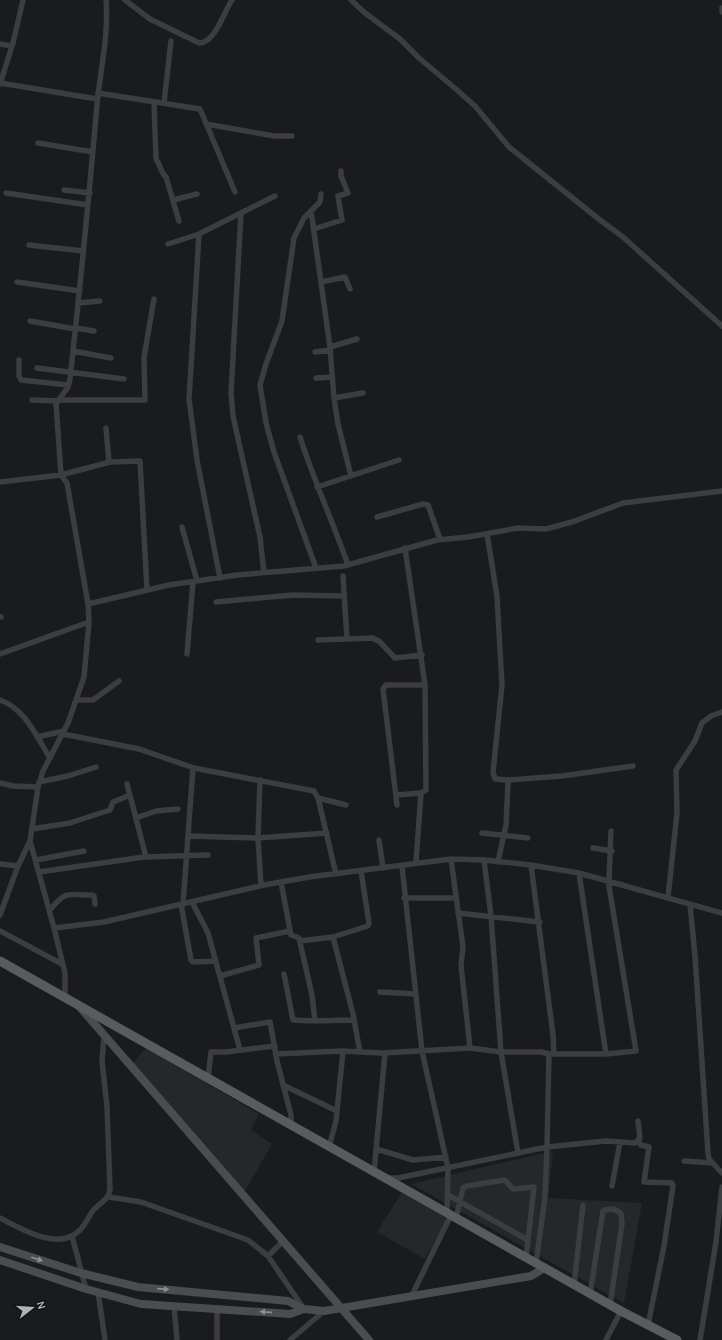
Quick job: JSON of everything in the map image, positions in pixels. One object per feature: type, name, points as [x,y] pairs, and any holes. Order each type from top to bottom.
[{"type":"main road","points":[[0,961],[590,1294],[677,1340]]},
{"type":"street","points":[[23,0],[12,46],[0,84],[198,108],[200,109],[235,192]]},
{"type":"street","points":[[0,915],[18,866],[30,841],[38,785],[63,733],[84,677],[89,622],[88,604],[66,483],[61,475],[57,401],[68,385],[71,372],[90,193],[98,96],[108,15],[106,0]]},
{"type":"street","points":[[125,0],[150,19],[199,43],[209,40],[214,35],[232,0]]},
{"type":"street","points":[[351,0],[365,13],[400,39],[419,58],[475,106],[509,147],[623,237],[722,326]]},
{"type":"street","points":[[164,103],[171,41]]},
{"type":"street","points":[[0,44],[12,46]]},
{"type":"street","points":[[154,102],[156,159],[159,163],[161,172],[166,177],[178,221]]},
{"type":"street","points":[[206,124],[274,136],[292,136]]},
{"type":"street","points":[[38,143],[93,152]]},
{"type":"street","points":[[314,229],[342,220],[338,196],[348,193],[341,176],[341,171]]},
{"type":"street","points":[[64,190],[90,193]]},
{"type":"street","points":[[6,193],[88,204]]},
{"type":"street","points":[[173,200],[197,194]]},
{"type":"street","points":[[316,568],[274,452],[266,423],[260,385],[282,321],[294,238],[304,218],[320,202],[321,194]]},
{"type":"street","points":[[168,244],[199,234],[275,196]]},
{"type":"street","points":[[312,211],[330,348],[334,398],[338,424],[351,476]]},
{"type":"street","points":[[241,213],[230,393],[233,416],[260,537],[264,573]]},
{"type":"street","points":[[199,234],[189,399],[197,460],[220,578]]},
{"type":"street","points":[[29,245],[84,251]]},
{"type":"street","points":[[321,282],[345,276],[350,289]]},
{"type":"street","points":[[17,282],[80,291]]},
{"type":"street","points":[[32,400],[145,400],[144,357],[154,299]]},
{"type":"street","points":[[78,303],[100,301]]},
{"type":"street","points":[[30,321],[94,331]]},
{"type":"street","points":[[315,352],[357,339]]},
{"type":"street","points":[[73,351],[111,358]]},
{"type":"street","points":[[19,360],[19,376],[21,380],[68,385]]},
{"type":"street","points":[[37,368],[124,379]]},
{"type":"street","points":[[316,378],[332,377]]},
{"type":"street","points":[[334,398],[363,393]]},
{"type":"street","points":[[106,428],[109,462]]},
{"type":"street","points":[[300,437],[317,487],[331,518],[348,565]]},
{"type":"street","points":[[0,482],[61,475],[109,462],[138,460],[141,462],[147,590]]},
{"type":"street","points":[[317,487],[399,460]]},
{"type":"street","points":[[88,604],[147,590],[220,578],[348,565],[440,539],[487,534],[518,528],[538,529],[557,526],[623,503],[722,491]]},
{"type":"street","points":[[377,517],[423,504],[428,505],[440,539]]},
{"type":"street","points":[[182,527],[195,582],[187,654]]},
{"type":"street","points":[[487,534],[497,596],[502,685],[493,772],[496,779],[507,780],[562,776],[633,766]]},
{"type":"street","points":[[396,795],[421,793],[426,790],[426,685],[405,548]]},
{"type":"street","points":[[343,576],[347,639]]},
{"type":"street","points":[[216,602],[293,595],[344,596]]},
{"type":"street","points":[[0,654],[89,622]]},
{"type":"street","points":[[318,640],[377,640],[395,658],[422,655]]},
{"type":"street","points":[[76,700],[93,700],[119,681]]},
{"type":"street","points":[[397,805],[382,689],[386,684],[426,685]]},
{"type":"street","points":[[0,700],[7,702],[19,711],[50,758]]},
{"type":"street","points":[[668,897],[677,813],[676,770],[696,742],[702,723],[711,716],[722,712]]},
{"type":"street","points":[[37,737],[63,733],[139,750],[193,768],[314,791],[318,798],[336,874]]},
{"type":"street","points":[[0,783],[13,786],[38,785],[96,767]]},
{"type":"street","points":[[193,768],[189,836],[182,904],[191,960],[193,962],[216,961]]},
{"type":"street","points":[[260,780],[258,838],[261,886]]},
{"type":"street","points":[[498,862],[504,836],[507,780]]},
{"type":"street","points":[[127,784],[146,857]]},
{"type":"street","points":[[416,862],[421,793]]},
{"type":"street","points":[[32,829],[86,820],[109,811],[113,802],[130,795]]},
{"type":"street","points":[[318,798],[346,805]]},
{"type":"street","points":[[136,818],[156,811],[178,809]]},
{"type":"street","points":[[276,1054],[343,1051],[385,1053],[470,1048],[502,1052],[541,1052],[551,1054],[606,1054],[636,1051],[609,880],[612,850],[611,831]]},
{"type":"street","points":[[482,833],[528,838]]},
{"type":"street","points":[[189,836],[258,838],[327,834]]},
{"type":"street","points":[[379,840],[383,868]]},
{"type":"street","points":[[30,841],[50,910],[65,973],[65,992],[61,996]]},
{"type":"street","points":[[594,848],[612,850]]},
{"type":"street","points":[[36,860],[84,851]]},
{"type":"street","points":[[39,872],[146,857],[208,855]]},
{"type":"street","points":[[451,859],[462,947],[461,965],[470,1048]]},
{"type":"street","points":[[54,928],[104,922],[281,882],[402,866],[416,862],[451,859],[484,860],[531,865],[579,873],[609,880],[690,904],[722,911]]},
{"type":"street","points":[[484,860],[491,916],[502,1052],[518,1153]]},
{"type":"street","points":[[0,864],[18,866]]},
{"type":"street","points":[[0,1247],[81,1273],[138,1287],[288,1301],[304,1309],[324,1311],[531,1276],[540,1266],[553,1036],[540,922],[531,865]]},
{"type":"street","points":[[402,866],[404,898],[422,1051],[448,1168],[448,1195],[452,1216]]},
{"type":"street","points":[[300,941],[333,937],[368,926],[369,923],[361,871]]},
{"type":"street","points":[[579,873],[606,1054]]},
{"type":"street","points":[[281,882],[291,935],[298,936],[300,941],[312,995],[315,1021]]},
{"type":"street","points":[[50,910],[59,898],[67,895],[92,895],[94,896],[95,904]]},
{"type":"street","points":[[404,898],[455,898]]},
{"type":"street","points":[[192,902],[208,933],[240,1050]]},
{"type":"street","points":[[690,904],[696,964],[708,1153],[709,1159],[722,1173]]},
{"type":"street","points":[[458,913],[540,922]]},
{"type":"street","points":[[0,931],[62,964]]},
{"type":"street","points":[[220,976],[259,965],[256,938],[290,931]]},
{"type":"street","points":[[333,937],[354,1020],[360,1052]]},
{"type":"street","points":[[284,974],[293,1020],[354,1020]]},
{"type":"street","points":[[380,992],[415,994]]},
{"type":"street","points":[[77,1005],[369,1340]]},
{"type":"street","points":[[234,1028],[270,1022],[291,1115],[292,1126]]},
{"type":"street","points":[[0,1218],[36,1236],[65,1240],[80,1230],[94,1210],[109,1197],[107,1107],[102,1061],[104,1037]]},
{"type":"street","points":[[208,1078],[211,1052],[275,1046]]},
{"type":"street","points":[[329,1147],[337,1111],[343,1051]]},
{"type":"street","points":[[374,1172],[385,1053]]},
{"type":"street","points":[[283,1085],[337,1111]]},
{"type":"street","points":[[638,1121],[638,1141],[641,1145],[649,1147],[644,1182],[672,1183],[673,1186],[648,1325]]},
{"type":"street","points":[[384,1178],[398,1178],[547,1147],[606,1141],[635,1143],[638,1141]]},
{"type":"street","points":[[612,1186],[620,1142]]},
{"type":"street","points":[[376,1149],[413,1160],[446,1158]]},
{"type":"street","points":[[684,1161],[712,1162]]},
{"type":"street","points":[[411,1297],[460,1202],[463,1188],[467,1186],[505,1180],[513,1189],[534,1188],[526,1258]]},
{"type":"street","points":[[700,1340],[716,1242],[722,1187]]},
{"type":"street","points":[[448,1195],[528,1240]]},
{"type":"street","points":[[109,1197],[141,1202],[248,1240],[268,1256],[304,1309]]},
{"type":"street","points":[[574,1285],[583,1205]]},
{"type":"street","points":[[590,1294],[603,1211],[608,1209],[615,1210],[622,1214],[622,1224],[610,1305]]},
{"type":"street","points":[[72,1236],[86,1289]]},
{"type":"street","points":[[268,1256],[282,1242]]},
{"type":"street","points":[[0,1260],[86,1289],[141,1304],[290,1314],[304,1309]]},
{"type":"street","points":[[98,1292],[105,1340]]},
{"type":"street","points":[[174,1306],[177,1340]]},
{"type":"street","points":[[217,1309],[217,1340]]},
{"type":"street","points":[[290,1340],[324,1311]]},
{"type":"street","points":[[606,1340],[621,1311]]},
{"type":"shaded area","points":[[146,1048],[259,1114],[251,1130],[272,1144],[244,1193],[131,1065]]},
{"type":"shaded area","points":[[553,1151],[548,1198],[642,1203],[624,1303],[411,1184]]},
{"type":"shaded area","points":[[402,1192],[448,1218],[425,1259],[377,1232]]}]
